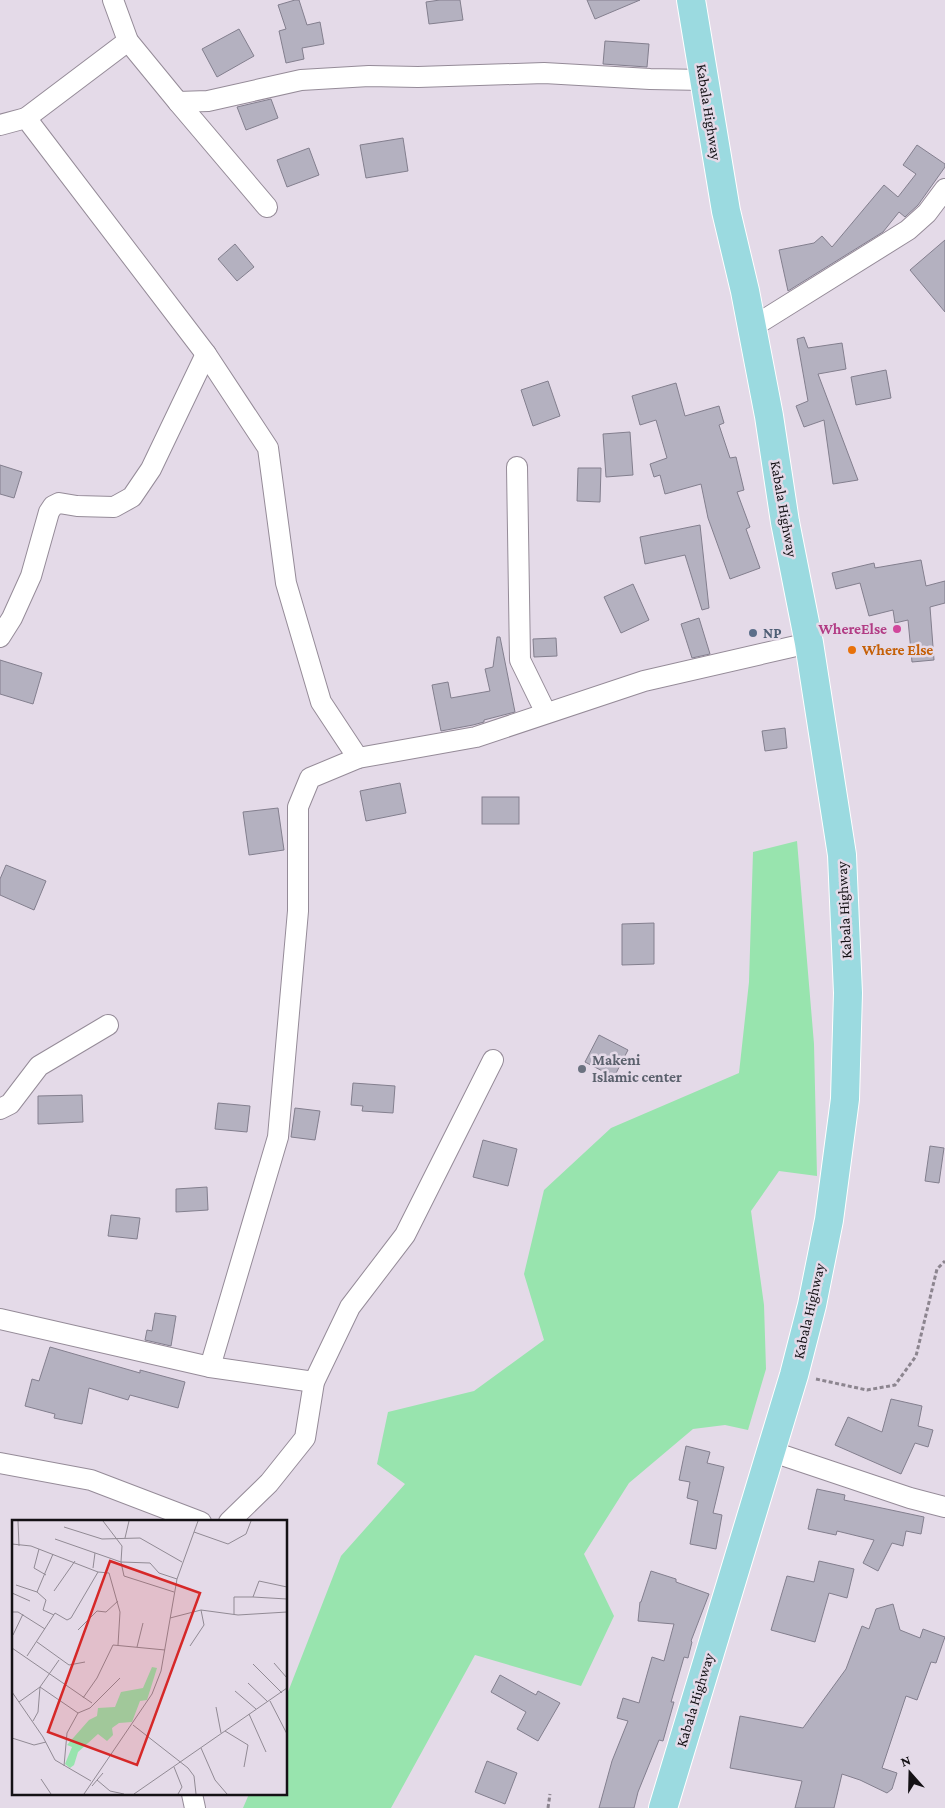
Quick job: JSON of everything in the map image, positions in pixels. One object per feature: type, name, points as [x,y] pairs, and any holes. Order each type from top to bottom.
[{"type":"main road","name":"Kabala Highway","points":[[663,1808],[794,1375],[812,1305],[829,1220],[845,1099],[848,993],[842,855],[809,643],[785,522],[769,416],[726,211],[691,0]]},
{"type":"street","points":[[113,0],[128,41],[267,206]]},
{"type":"street","points":[[0,125],[26,118],[128,41]]},
{"type":"street","points":[[178,102],[208,101],[300,80],[369,76],[418,77],[544,73],[650,80],[704,80]]},
{"type":"street","points":[[26,118],[206,354],[268,448],[286,583],[291,602],[321,702],[358,758]]},
{"type":"street","points":[[752,328],[908,230],[927,213],[945,189]]},
{"type":"street","points":[[0,637],[12,618],[31,576],[49,512],[53,506],[59,503],[77,506],[114,507],[132,497],[152,469],[206,354]]},
{"type":"street","points":[[516,467],[520,660],[546,713]]},
{"type":"street","points":[[210,1367],[278,1137],[298,911],[298,807],[310,778],[358,758],[476,737],[644,682],[809,643]]},
{"type":"street","points":[[0,1109],[10,1104],[40,1066],[108,1025]]},
{"type":"street","points":[[231,1520],[269,1483],[305,1438],[314,1382],[350,1307],[405,1235],[493,1060]]},
{"type":"street","points":[[0,1319],[210,1367],[314,1382]]},
{"type":"street","points":[[770,1451],[910,1498],[945,1507]]},
{"type":"street","points":[[0,1463],[91,1480],[196,1520]]},
{"type":"path","points":[[794,1375],[867,1390],[895,1385],[916,1356],[937,1268],[945,1261]]},
{"type":"path","points":[[548,1808],[550,1794]]},
{"type":"green space","points":[[797,841],[814,1044],[817,1176],[779,1171],[751,1211],[764,1305],[766,1369],[748,1430],[725,1425],[693,1429],[629,1483],[584,1554],[614,1616],[581,1686],[475,1655],[391,1808],[243,1808],[248,1796],[288,1796],[288,1692],[341,1556],[405,1484],[377,1464],[388,1412],[474,1391],[544,1340],[524,1274],[544,1190],[611,1128],[739,1073],[749,982],[753,852]]},
{"type":"building","points":[[299,0],[307,25],[320,22],[324,44],[302,48],[304,59],[286,63],[279,31],[286,29],[278,5]]},
{"type":"building","points":[[460,0],[463,20],[429,24],[426,2]]},
{"type":"building","points":[[587,0],[640,0],[595,19]]},
{"type":"building","points":[[239,29],[254,56],[217,77],[202,49]]},
{"type":"building","points":[[605,41],[649,44],[647,67],[603,64]]},
{"type":"building","points":[[271,99],[278,118],[246,130],[237,107]]},
{"type":"building","points":[[403,138],[408,171],[366,178],[360,145]]},
{"type":"building","points":[[917,145],[945,164],[945,167],[918,205],[905,217],[899,212],[883,232],[788,291],[779,250],[814,243],[822,236],[832,247],[884,185],[898,197],[916,174],[903,165]]},
{"type":"building","points":[[309,148],[319,175],[287,187],[277,160]]},
{"type":"building","points":[[945,240],[945,312],[910,270]]},
{"type":"building","points":[[235,244],[254,267],[237,281],[218,259]]},
{"type":"building","points":[[804,337],[808,348],[842,343],[846,369],[818,374],[858,480],[833,484],[824,420],[804,427],[796,406],[808,401],[797,339]]},
{"type":"building","points":[[886,370],[891,398],[856,405],[851,377]]},
{"type":"building","points":[[548,381],[560,416],[533,426],[521,390]]},
{"type":"building","points":[[676,383],[685,416],[719,406],[724,423],[719,425],[730,458],[736,457],[744,490],[737,492],[750,527],[746,529],[760,568],[730,579],[708,518],[701,484],[665,494],[660,475],[654,477],[650,464],[667,458],[656,420],[640,425],[632,396]]},
{"type":"building","points":[[630,432],[633,475],[606,477],[603,434]]},
{"type":"building","points":[[0,465],[22,472],[14,498],[0,494]]},
{"type":"building","points":[[578,468],[601,468],[600,502],[577,501]]},
{"type":"building","points":[[700,525],[709,608],[702,610],[685,555],[645,564],[640,537]]},
{"type":"building","points":[[921,560],[926,586],[945,581],[945,603],[930,607],[934,660],[912,662],[908,620],[895,623],[893,610],[869,616],[860,583],[836,589],[832,573],[874,563],[875,568]]},
{"type":"building","points":[[633,584],[649,620],[621,633],[604,597]]},
{"type":"building","points":[[699,618],[710,654],[692,658],[681,624]]},
{"type":"building","points":[[497,637],[500,637],[515,712],[484,720],[484,722],[473,725],[441,731],[432,685],[448,682],[451,698],[490,691],[485,669],[493,667]]},
{"type":"building","points":[[556,638],[557,656],[534,657],[533,639]]},
{"type":"building","points":[[0,660],[42,673],[33,704],[0,694]]},
{"type":"building","points":[[785,728],[787,748],[765,751],[762,731]]},
{"type":"building","points":[[400,783],[406,813],[366,821],[360,791]]},
{"type":"building","points":[[482,797],[519,797],[519,824],[482,824]]},
{"type":"building","points":[[278,808],[284,850],[249,855],[243,812]]},
{"type":"building","points":[[6,865],[46,881],[34,910],[0,895],[0,879]]},
{"type":"building","points":[[654,923],[654,964],[622,965],[622,924]]},
{"type":"building","points":[[599,1035],[628,1050],[614,1077],[585,1062]]},
{"type":"building","points":[[353,1083],[395,1086],[393,1113],[362,1111],[363,1106],[351,1105]]},
{"type":"building","points":[[82,1095],[83,1122],[38,1124],[38,1096]]},
{"type":"building","points":[[218,1103],[250,1106],[247,1132],[215,1129]]},
{"type":"building","points":[[295,1108],[320,1111],[315,1140],[291,1137]]},
{"type":"building","points":[[483,1140],[517,1149],[508,1186],[473,1177]]},
{"type":"building","points":[[930,1146],[944,1148],[939,1183],[925,1181]]},
{"type":"building","points":[[207,1187],[208,1210],[176,1212],[176,1189]]},
{"type":"building","points":[[111,1215],[140,1218],[137,1239],[108,1236]]},
{"type":"building","points":[[155,1313],[176,1316],[171,1346],[145,1340],[147,1330],[152,1331]]},
{"type":"building","points":[[50,1347],[140,1373],[140,1370],[185,1382],[178,1408],[130,1395],[128,1400],[89,1388],[82,1424],[54,1418],[55,1414],[25,1406],[32,1379],[39,1381]]},
{"type":"building","points":[[891,1399],[922,1406],[918,1426],[933,1430],[928,1447],[915,1443],[901,1474],[835,1445],[848,1417],[882,1432]]},
{"type":"building","points":[[686,1446],[710,1452],[707,1463],[724,1467],[713,1513],[722,1515],[716,1549],[690,1544],[698,1501],[687,1498],[690,1482],[679,1480]]},
{"type":"building","points":[[817,1489],[845,1495],[844,1500],[924,1517],[921,1534],[906,1531],[903,1546],[892,1543],[878,1571],[863,1563],[874,1540],[837,1531],[836,1535],[808,1529]]},
{"type":"building","points":[[819,1561],[854,1569],[847,1598],[829,1593],[815,1642],[771,1630],[787,1576],[814,1582]]},
{"type":"building","points":[[651,1571],[676,1579],[676,1582],[709,1594],[691,1641],[688,1658],[684,1657],[671,1702],[674,1702],[663,1741],[659,1740],[638,1792],[634,1808],[599,1808],[612,1761],[628,1721],[617,1718],[623,1698],[639,1703],[652,1657],[664,1661],[674,1624],[638,1621],[640,1602]]},
{"type":"building","points":[[893,1604],[900,1630],[920,1638],[923,1629],[945,1637],[936,1663],[931,1662],[917,1700],[906,1696],[882,1768],[897,1773],[892,1789],[887,1793],[842,1774],[834,1808],[795,1808],[802,1781],[730,1768],[740,1716],[803,1728],[846,1669],[862,1626],[869,1629],[876,1609]]},
{"type":"building","points":[[500,1675],[536,1695],[538,1691],[560,1703],[538,1741],[517,1729],[526,1712],[491,1692]]},
{"type":"building","points":[[487,1761],[517,1773],[505,1804],[475,1792]]},
{"type":"place","name":"WhereElse","points":[[897,629]]},
{"type":"place","name":"NP","points":[[753,633]]},
{"type":"place","name":"Where Else","points":[[852,650]]},
{"type":"place","name":"Makeni Islamic center","points":[[582,1069]]}]
